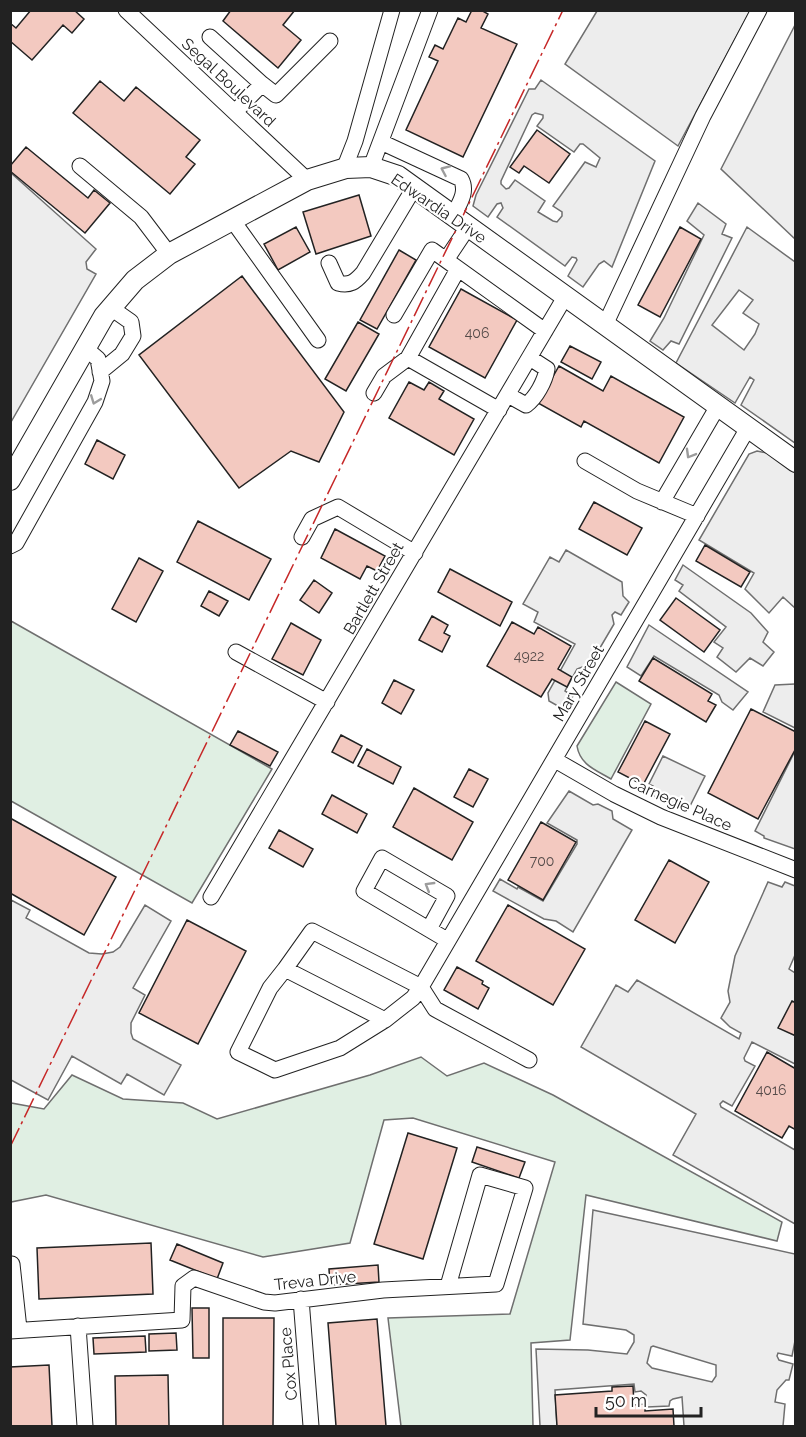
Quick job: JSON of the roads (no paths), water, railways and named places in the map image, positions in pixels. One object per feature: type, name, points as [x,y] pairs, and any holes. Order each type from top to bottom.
[{"type":"main road","name":"Edwardia Drive","points":[[10,480],[104,316],[135,280],[169,255],[307,180],[344,169],[371,167],[398,176],[795,462]]},
{"type":"street","name":"Segal Boulevard","points":[[126,10],[307,180]]},
{"type":"street","points":[[344,169],[361,121],[392,10]]},
{"type":"street","points":[[371,167],[430,10]]},
{"type":"street","points":[[605,325],[703,116],[759,10]]},
{"type":"street","points":[[210,37],[276,95],[330,41]]},
{"type":"street","points":[[235,112],[262,84]]},
{"type":"street","points":[[374,393],[384,376],[408,358],[452,265],[465,185],[461,179],[381,142]]},
{"type":"street","points":[[80,166],[141,217],[169,255]]},
{"type":"street","points":[[329,263],[338,284],[345,285],[354,282],[363,273],[414,188]]},
{"type":"street","points":[[233,220],[318,340]]},
{"type":"street","points":[[394,315],[432,250],[546,331]]},
{"type":"street","name":"Bartlett Street","points":[[211,897],[566,297]]},
{"type":"street","points":[[100,372],[122,354],[133,336],[131,322],[111,308]]},
{"type":"street","points":[[11,547],[16,543],[92,410],[102,381],[98,359],[85,348]]},
{"type":"street","points":[[408,358],[499,410]]},
{"type":"street","points":[[508,395],[526,405],[539,388],[546,376],[546,369],[530,358]]},
{"type":"street","points":[[662,502],[718,406]]},
{"type":"street","name":"Mary Street","points":[[285,969],[270,988],[238,1052],[275,1070],[340,1048],[385,1020],[413,998],[555,760],[748,428]]},
{"type":"street","points":[[585,461],[637,491],[697,516]]},
{"type":"street","points":[[302,537],[312,519],[338,507],[415,554]]},
{"type":"street","points":[[236,652],[327,702]]},
{"type":"street","name":"Carnegie Place","points":[[555,760],[614,794],[661,817],[795,870]]},
{"type":"street","points":[[429,929],[447,896],[382,858],[364,891],[447,940]]},
{"type":"street","points":[[385,1020],[285,969],[312,931],[421,987],[435,1009],[529,1060]]},
{"type":"street","name":"Treva Drive","points":[[15,1330],[182,1320],[183,1286],[194,1278],[264,1302],[275,1303],[383,1290],[496,1284],[525,1188],[480,1175],[448,1286]]},
{"type":"street","points":[[12,1264],[15,1330]]},
{"type":"street","name":"Cox Place","points":[[301,1299],[311,1426]]},
{"type":"street","points":[[78,1326],[85,1426]]}]
